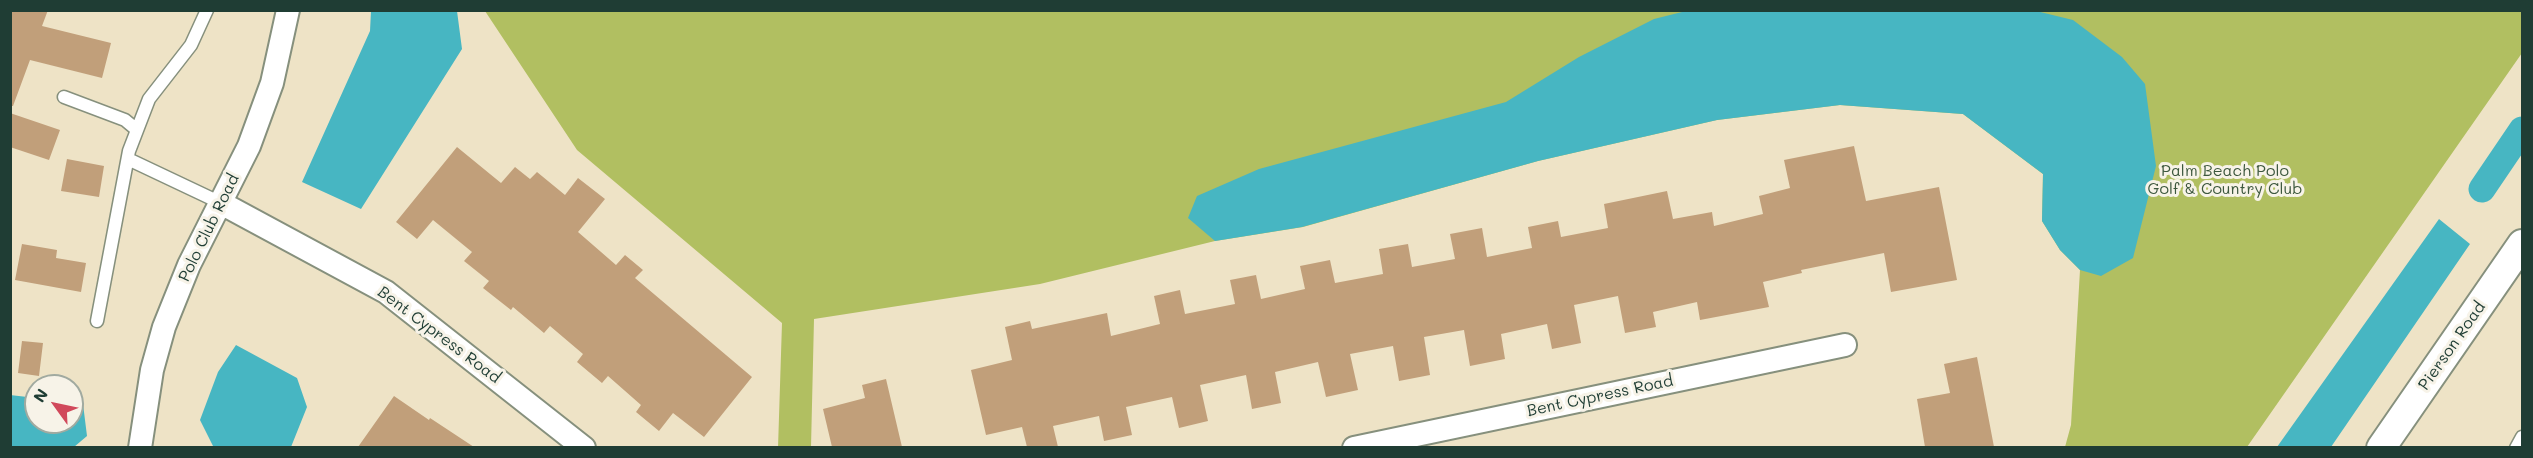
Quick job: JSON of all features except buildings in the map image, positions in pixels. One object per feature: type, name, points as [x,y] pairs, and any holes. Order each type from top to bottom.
[{"type":"street","name":"Polo Club Road","points":[[140,447],[152,370],[164,327],[189,265],[249,146],[272,83],[288,10]]},
{"type":"street","name":"Bent Cypress Road","points":[[221,203],[386,292],[584,447]]},
{"type":"street","name":"Pierson Road","points":[[2381,447],[2523,244]]},
{"type":"street","name":"Bent Cypress Road","points":[[1354,447],[1845,345]]},
{"type":"lane","points":[[97,321],[128,159],[137,130],[149,99],[191,45],[207,10]]},
{"type":"lane","points":[[64,97],[125,120],[137,130]]},
{"type":"lane","points":[[128,159],[221,203]]},
{"type":"lane","points":[[2516,447],[2523,437]]},
{"type":"green space","name":"Palm Beach Polo Golf & Country Club","points":[[2522,10],[2522,53],[2247,447],[2065,447],[2071,425],[2080,270],[2060,250],[2042,221],[2043,174],[1963,114],[1840,105],[1717,120],[1538,161],[1303,227],[1215,241],[1040,284],[814,319],[811,447],[778,448],[782,323],[577,150],[485,11]]},
{"type":"water","points":[[2032,10],[2073,20],[2122,57],[2145,84],[2156,166],[2133,258],[2101,276],[2080,270],[2060,250],[2042,221],[2043,174],[1963,114],[1840,105],[1717,120],[1538,161],[1302,227],[1215,241],[1188,218],[1197,196],[1259,169],[1506,102],[1579,57],[1654,19],[1686,11]]},
{"type":"water","points":[[371,11],[457,11],[462,49],[361,209],[302,182],[370,31]]},
{"type":"water","points":[[2439,219],[2470,244],[2331,447],[2277,447]]},
{"type":"water","points":[[236,345],[297,378],[307,407],[291,447],[214,448],[200,420],[218,372]]},
{"type":"water","points":[[10,395],[24,397],[24,434],[84,434],[84,412],[87,436],[74,447],[11,447]]},
{"type":"waterway","points":[[2482,189],[2522,130]]}]
